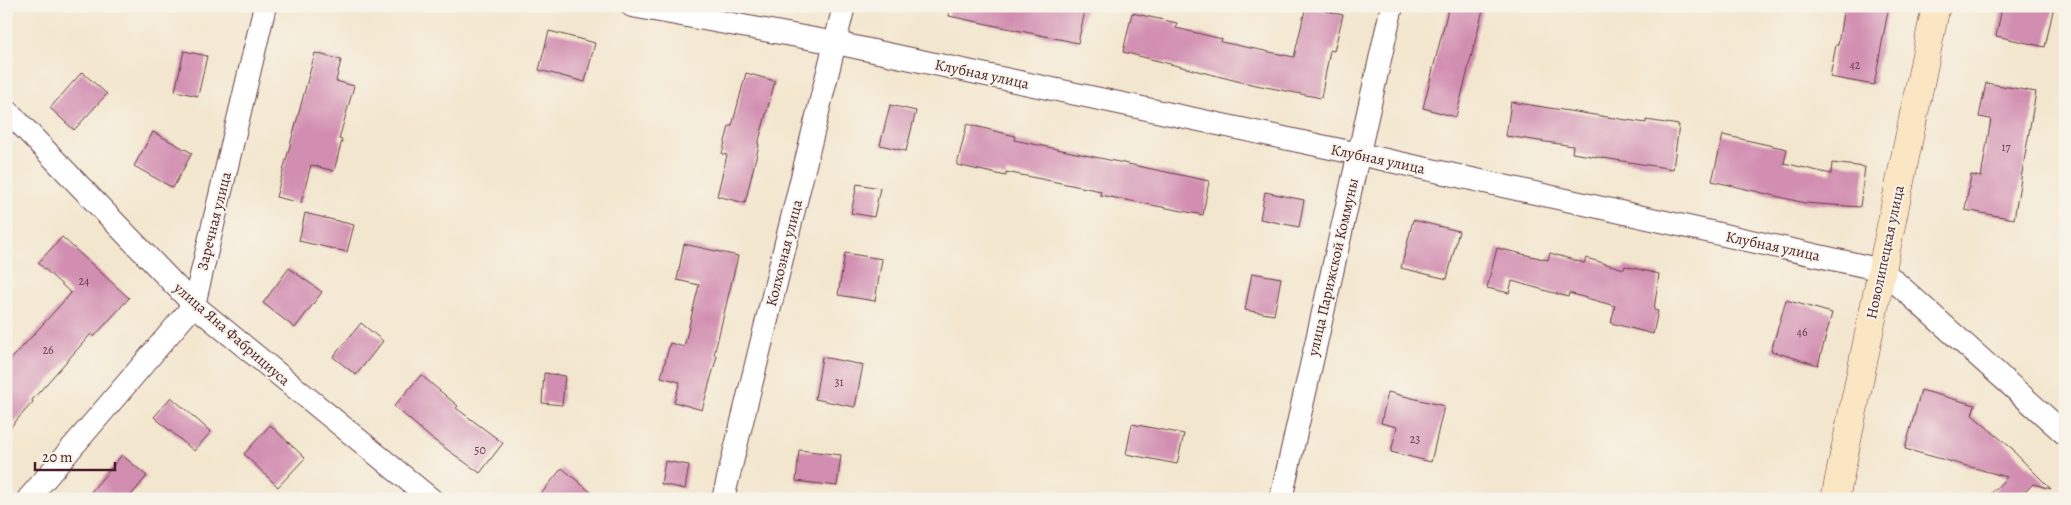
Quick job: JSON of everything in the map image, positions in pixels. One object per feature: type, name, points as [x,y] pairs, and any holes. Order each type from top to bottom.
[{"type":"street","name":"Заречная улица","points":[[28,499],[194,305],[265,6]]},
{"type":"street","name":"Клубная улица","points":[[632,6],[836,43],[1358,154],[1882,270],[2065,434]]},
{"type":"street","name":"Колхозная улица","points":[[723,499],[844,6]]},
{"type":"street","name":"улица Парижской Коммуны","points":[[1282,499],[1392,6]]},
{"type":"street","name":"Новолипецкая улица","points":[[1835,499],[1936,6]]},
{"type":"street","name":"улица Яна Фабрициуса","points":[[6,109],[194,305],[431,499]]},
{"type":"building","points":[[950,6],[1086,6],[1078,43],[949,16]]},
{"type":"building","points":[[1306,6],[1343,15],[1334,51],[1330,50],[1321,98],[1241,82],[1123,52],[1132,13],[1177,23],[1176,28],[1222,39],[1221,42],[1294,57]]},
{"type":"building","points":[[1449,6],[1484,6],[1456,117],[1423,108]]},
{"type":"building","points":[[1844,6],[1889,6],[1874,85],[1830,77],[1836,45],[1838,45]]},
{"type":"building","points":[[2014,6],[2054,6],[2045,47],[1996,36],[2002,8],[2013,10]]},
{"type":"building","points":[[549,31],[595,43],[585,82],[539,70]]},
{"type":"building","points":[[184,51],[207,56],[198,96],[175,91]]},
{"type":"building","points":[[315,53],[341,60],[336,81],[354,86],[339,139],[342,140],[334,171],[311,165],[301,203],[276,197]]},
{"type":"building","points":[[82,72],[107,94],[74,130],[50,108]]},
{"type":"building","points":[[746,73],[775,81],[745,203],[717,196],[727,155],[722,154],[729,126],[732,126]]},
{"type":"building","points":[[1986,83],[2036,92],[2014,219],[1965,210],[1971,175],[1981,177],[1991,119],[1979,117]]},
{"type":"building","points":[[1511,102],[1646,123],[1646,120],[1679,125],[1673,169],[1572,153],[1573,146],[1506,136]]},
{"type":"building","points":[[890,105],[916,111],[906,151],[880,145]]},
{"type":"building","points":[[967,124],[1015,136],[1014,140],[1209,181],[1203,215],[1100,195],[1101,191],[1006,172],[1006,176],[957,165]]},
{"type":"building","points":[[153,132],[192,153],[173,188],[134,166]]},
{"type":"building","points":[[1723,135],[1787,149],[1784,163],[1831,174],[1832,163],[1865,167],[1860,207],[1805,203],[1712,181]]},
{"type":"building","points":[[857,184],[880,188],[874,217],[851,213]]},
{"type":"building","points":[[1265,192],[1304,200],[1299,227],[1260,219]]},
{"type":"building","points":[[305,213],[354,225],[347,252],[299,241]]},
{"type":"building","points":[[1413,220],[1459,231],[1447,279],[1401,268]]},
{"type":"building","points":[[62,237],[129,298],[94,337],[91,334],[6,432],[6,365],[71,293],[38,263]]},
{"type":"building","points":[[684,244],[738,256],[714,355],[717,356],[702,410],[674,402],[680,382],[661,377],[670,343],[684,347],[699,285],[677,280]]},
{"type":"building","points":[[1497,248],[1548,260],[1550,253],[1584,263],[1586,258],[1624,269],[1625,266],[1659,274],[1654,310],[1658,311],[1653,334],[1611,323],[1615,306],[1569,293],[1568,297],[1512,281],[1509,293],[1487,288]]},
{"type":"building","points":[[845,253],[882,259],[875,301],[838,295]]},
{"type":"building","points":[[289,268],[322,292],[295,328],[263,303]]},
{"type":"building","points":[[1252,273],[1281,278],[1274,315],[1245,310]]},
{"type":"building","points":[[1786,300],[1832,313],[1818,365],[1771,351]]},
{"type":"building","points":[[361,323],[383,341],[356,375],[333,357]]},
{"type":"building","points":[[822,357],[863,365],[855,407],[815,399]]},
{"type":"building","points":[[544,373],[565,376],[562,405],[542,403]]},
{"type":"building","points":[[421,375],[458,406],[456,408],[503,443],[480,473],[431,438],[394,406]]},
{"type":"building","points":[[1921,390],[1975,405],[1972,415],[2015,451],[2051,489],[2033,484],[2018,499],[1986,499],[2007,477],[1905,449]]},
{"type":"building","points":[[1388,392],[1444,406],[1431,462],[1391,452],[1397,427],[1381,423]]},
{"type":"building","points":[[171,397],[211,432],[194,451],[154,417]]},
{"type":"building","points":[[1132,424],[1184,434],[1177,464],[1126,454]]},
{"type":"building","points":[[270,425],[305,458],[278,487],[244,454]]},
{"type":"building","points":[[799,450],[841,455],[837,486],[796,481]]},
{"type":"building","points":[[122,455],[147,476],[128,499],[85,499]]},
{"type":"building","points":[[665,461],[689,465],[685,489],[661,484]]},
{"type":"building","points":[[562,468],[599,499],[537,499]]}]
